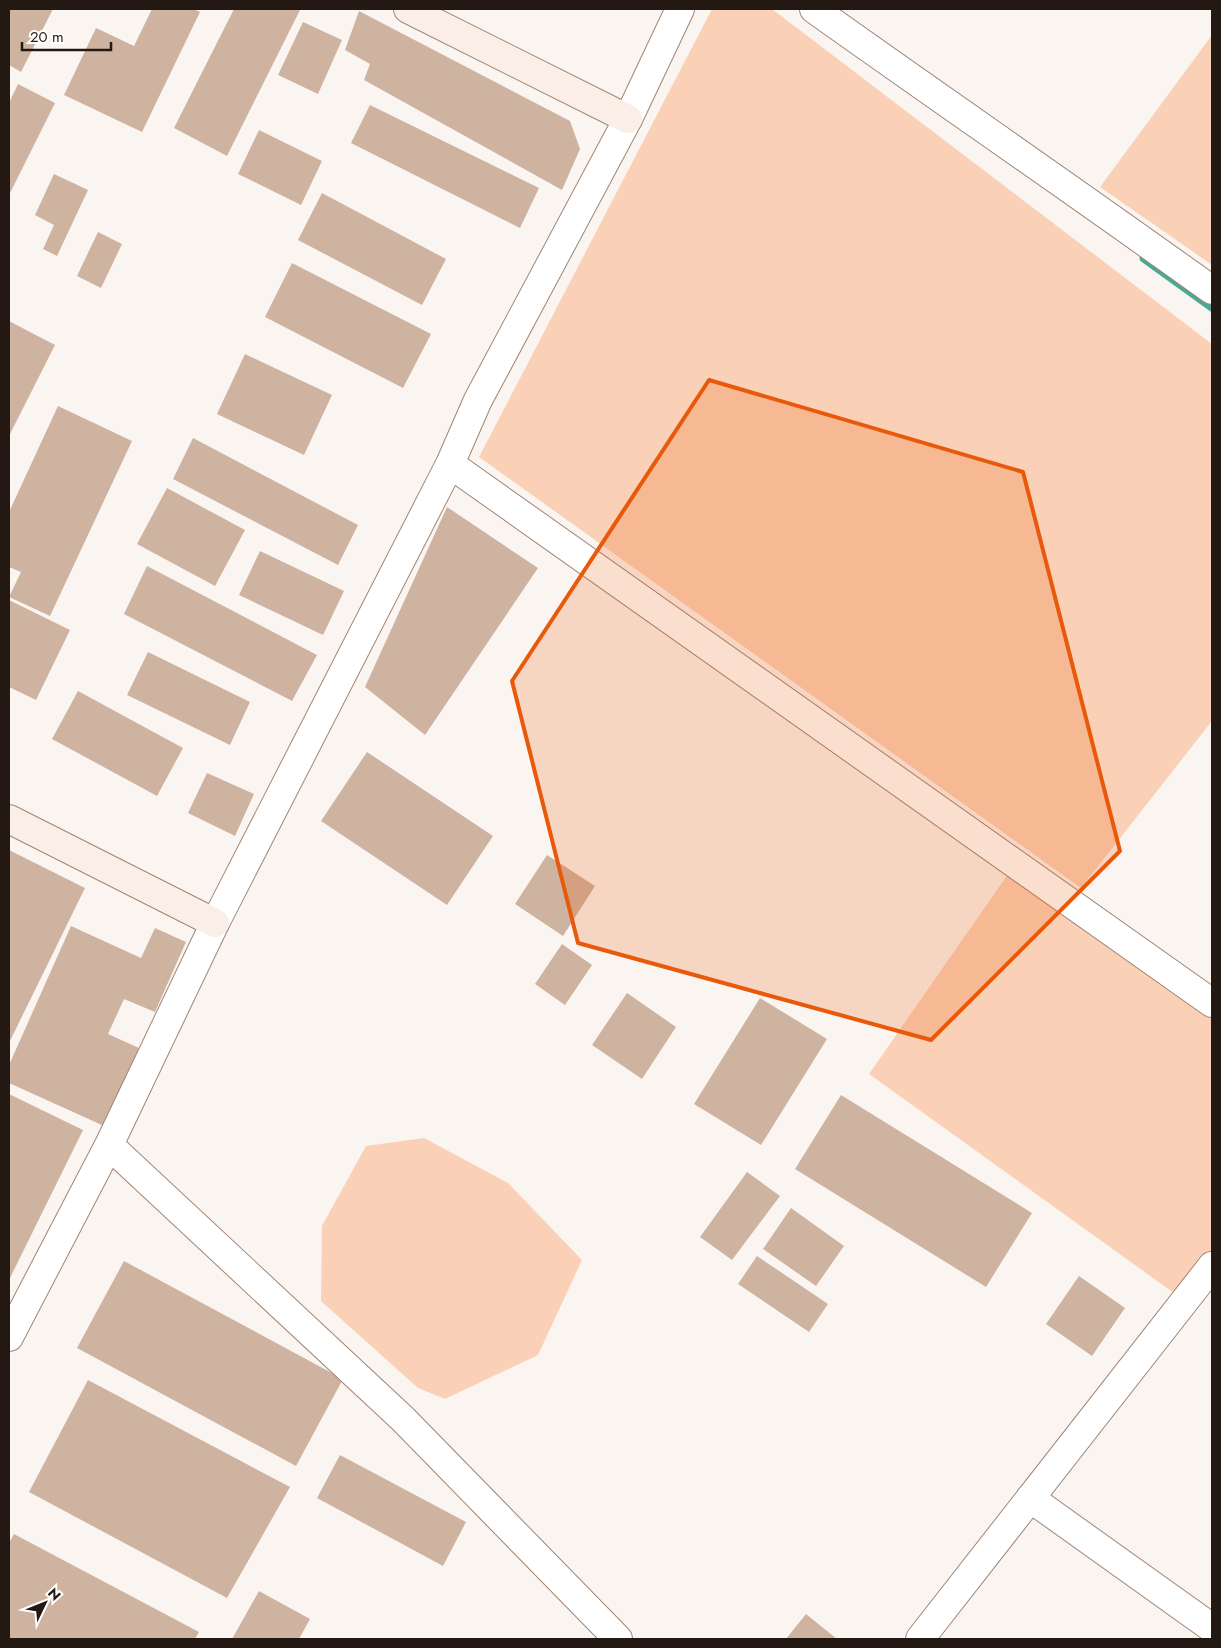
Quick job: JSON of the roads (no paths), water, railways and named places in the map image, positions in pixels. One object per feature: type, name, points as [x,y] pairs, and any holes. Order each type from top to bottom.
[{"type":"street","points":[[408,9],[628,119]]},
{"type":"street","points":[[9,1337],[109,1145],[215,923],[450,464],[478,400],[628,119],[680,9]]},
{"type":"street","points":[[814,9],[1212,290]]},
{"type":"street","points":[[450,464],[1212,1003]]},
{"type":"street","points":[[9,819],[215,923]]},
{"type":"street","points":[[109,1145],[404,1419],[618,1639]]},
{"type":"street","points":[[920,1639],[1212,1266]]},
{"type":"street","points":[[1030,1498],[1212,1628]]},
{"type":"waterway","points":[[1144,258],[1212,307]]}]
